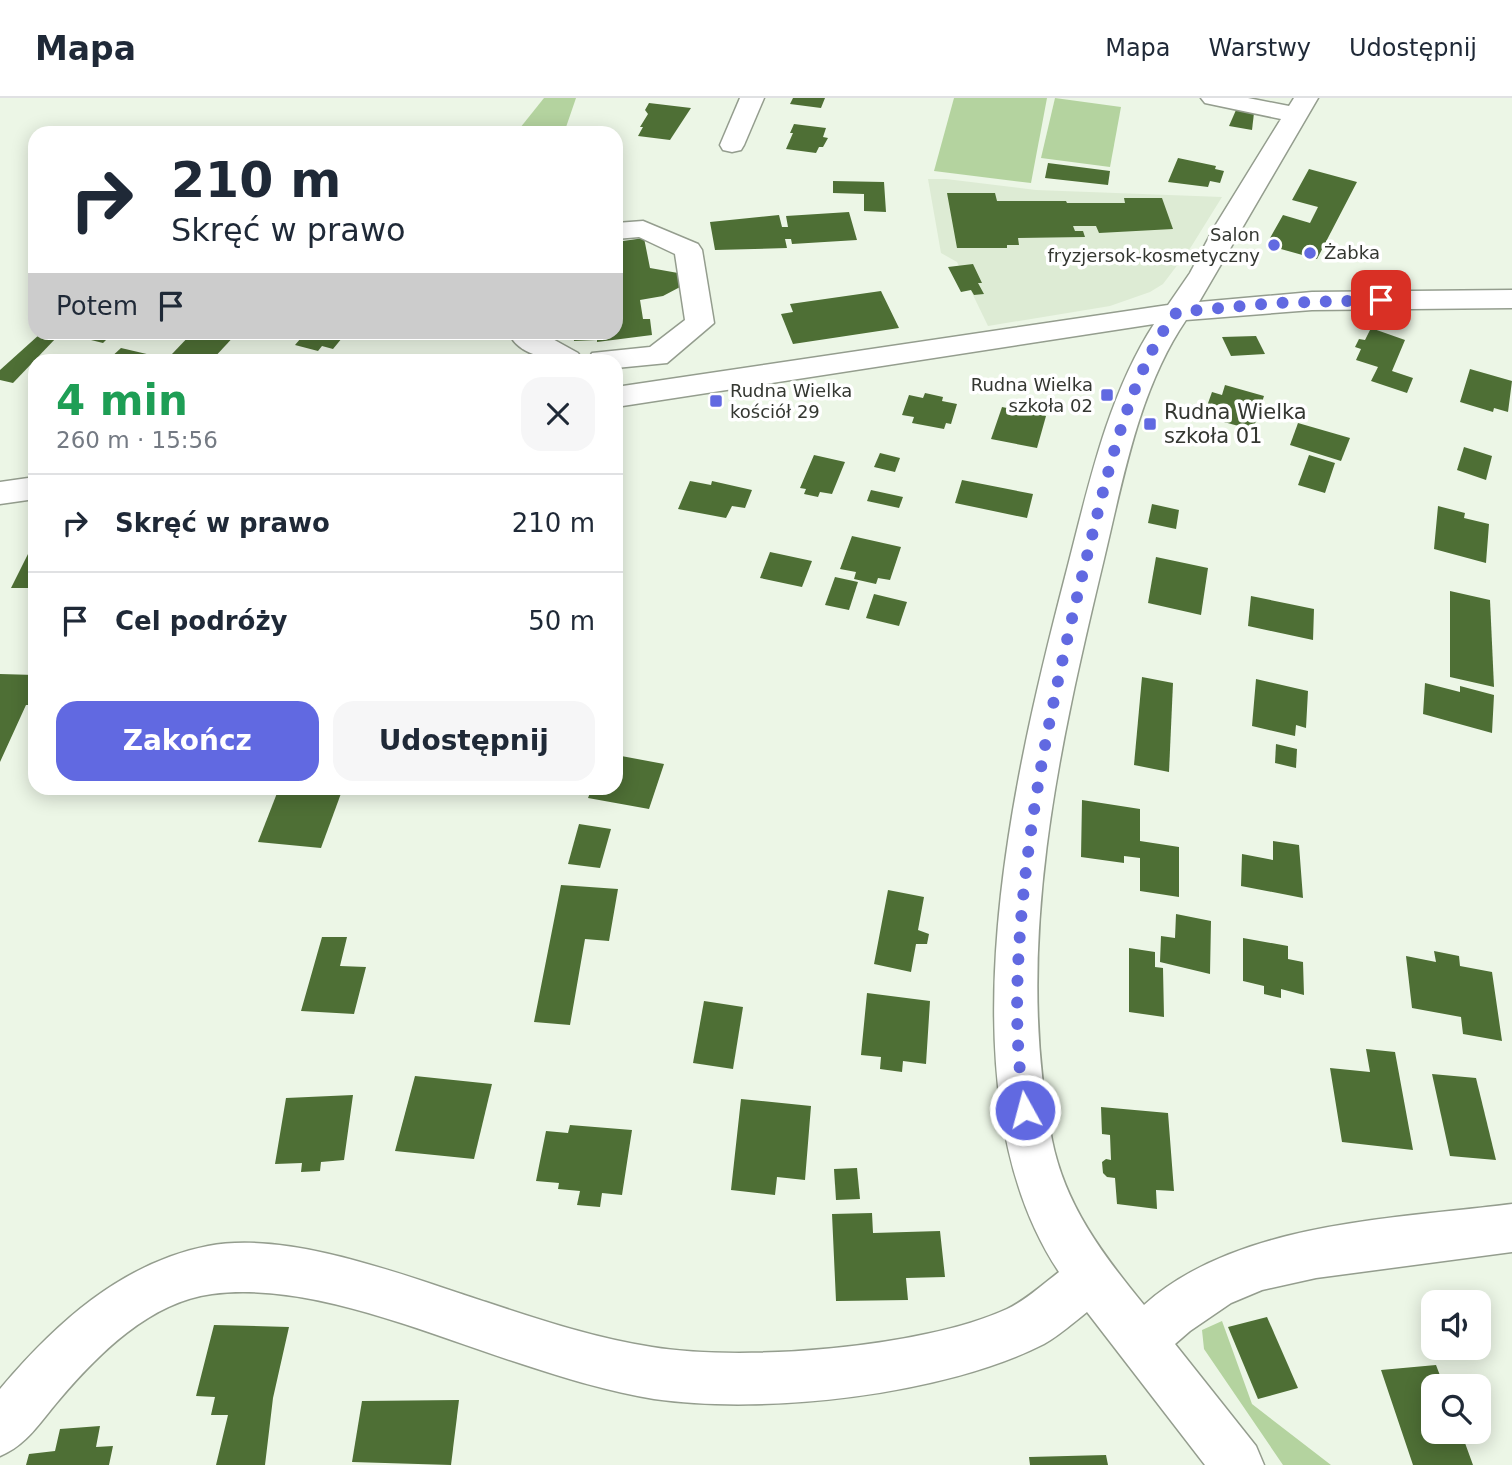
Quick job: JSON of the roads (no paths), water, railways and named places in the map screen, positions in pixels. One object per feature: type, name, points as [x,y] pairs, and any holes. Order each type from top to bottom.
[{"type":"street","points":[[732,145],[752,98]]},
{"type":"street","points":[[1213,98],[1300,107],[1225,231],[1204,273],[1163,328],[1112,456],[1041,758],[1027,851],[1019,947],[1017,1023],[1021,1089],[1032,1152],[1051,1210],[1067,1242],[1091,1278],[1237,1465]]},
{"type":"street","points":[[623,230],[643,229],[688,250],[700,323],[657,356],[623,370]]},
{"type":"street","points":[[623,373],[1177,312],[1312,301],[1512,299]]},
{"type":"street","points":[[532,340],[557,354]]},
{"type":"street","points":[[0,493],[28,489]]},
{"type":"street","points":[[1141,1341],[1172,1313],[1214,1286],[1260,1266],[1316,1254],[1512,1228]]},
{"type":"street","points":[[0,1430],[39,1382],[106,1317],[141,1294],[178,1278],[209,1270],[245,1268],[286,1272],[407,1301],[536,1344],[656,1373],[748,1378],[902,1363],[968,1348],[1026,1326],[1091,1278]]},
{"type":"place","name":"Salon fryzjersok-kosmetyczny","points":[[1274,245]]},
{"type":"place","name":"Żabka","points":[[1310,253]]},
{"type":"place","name":"Rudna Wielka szkoła 02","points":[[1107,395]]},
{"type":"place","name":"Rudna Wielka kościół 29","points":[[716,401]]},
{"type":"place","name":"Rudna Wielka szkoła 01","points":[[1150,424]]}]
